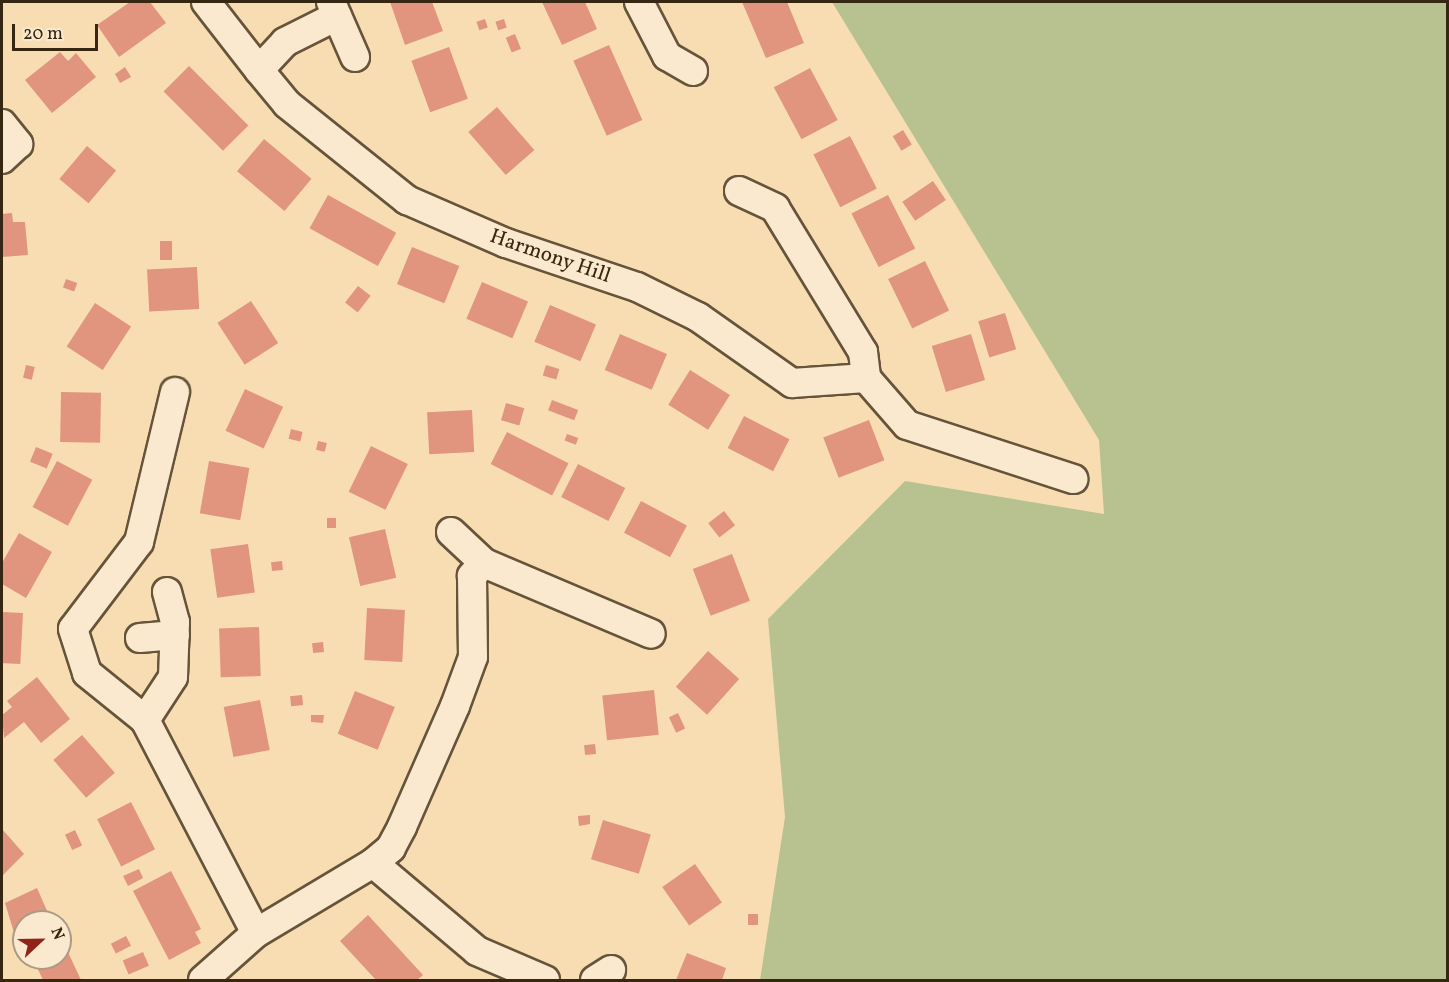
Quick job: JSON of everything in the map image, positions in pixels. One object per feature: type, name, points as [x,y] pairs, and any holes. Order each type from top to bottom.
[{"type":"street","name":"Harmony Hill","points":[[206,2],[287,104],[407,200],[506,243],[637,287],[698,316],[792,383],[866,378]]},
{"type":"street","points":[[639,2],[667,56],[693,71]]},
{"type":"street","points":[[259,70],[285,42],[334,9],[355,57]]},
{"type":"street","points":[[2,124],[18,144],[2,159]]},
{"type":"street","points":[[739,191],[775,208],[863,352],[866,378],[892,412],[920,433],[1073,479]]},
{"type":"street","points":[[175,392],[139,542],[73,629],[87,673],[145,720],[256,933]]},
{"type":"street","points":[[451,532],[484,563],[651,634]]},
{"type":"street","points":[[203,981],[256,933],[373,862],[391,848],[455,706],[473,657],[472,576],[484,563]]},
{"type":"street","points":[[145,720],[173,677],[175,635],[167,592]]},
{"type":"street","points":[[140,638],[175,635]]},
{"type":"street","points":[[373,862],[477,951],[545,981]]},
{"type":"green space","points":[[832,2],[1447,2],[1447,980],[760,980],[785,817],[768,619],[905,481],[1104,514],[1099,440]]},
{"type":"building","points":[[130,2],[150,2],[166,23],[119,57],[97,25]]},
{"type":"building","points":[[390,2],[432,2],[443,31],[405,45]]},
{"type":"building","points":[[542,2],[585,2],[597,29],[562,45]]},
{"type":"building","points":[[742,2],[787,2],[804,43],[766,58]]},
{"type":"building","points":[[485,19],[488,28],[479,30],[476,22]]},
{"type":"building","points":[[504,19],[507,28],[498,30],[495,22]]},
{"type":"building","points":[[515,34],[521,49],[512,53],[506,38]]},
{"type":"building","points":[[609,45],[642,120],[607,136],[573,61]]},
{"type":"building","points":[[449,47],[468,99],[430,112],[411,61]]},
{"type":"building","points":[[60,52],[68,61],[76,53],[96,77],[52,113],[25,80]]},
{"type":"building","points":[[189,66],[248,125],[223,151],[164,91]]},
{"type":"building","points":[[125,67],[131,77],[120,83],[115,74]]},
{"type":"building","points":[[810,68],[838,120],[801,139],[774,87]]},
{"type":"building","points":[[497,107],[534,150],[506,175],[468,132]]},
{"type":"building","points":[[903,130],[912,145],[901,151],[893,136]]},
{"type":"building","points":[[850,136],[877,189],[840,207],[813,155]]},
{"type":"building","points":[[264,139],[311,179],[284,211],[237,171]]},
{"type":"building","points":[[87,146],[116,170],[88,203],[59,179]]},
{"type":"building","points":[[933,181],[946,200],[915,221],[902,202]]},
{"type":"building","points":[[328,195],[396,233],[378,266],[310,228]]},
{"type":"building","points":[[888,195],[915,248],[879,267],[851,214]]},
{"type":"building","points":[[12,213],[13,222],[25,222],[28,255],[2,257],[2,214]]},
{"type":"building","points":[[160,241],[172,241],[172,260],[160,260]]},
{"type":"building","points":[[412,247],[459,266],[444,303],[397,284]]},
{"type":"building","points":[[925,261],[949,310],[912,328],[888,279]]},
{"type":"building","points":[[197,267],[199,309],[149,312],[147,270]]},
{"type":"building","points":[[66,279],[77,283],[74,292],[63,287]]},
{"type":"building","points":[[482,282],[528,302],[512,338],[466,319]]},
{"type":"building","points":[[358,286],[371,296],[358,312],[345,303]]},
{"type":"building","points":[[251,301],[278,343],[245,365],[217,323]]},
{"type":"building","points":[[95,303],[131,326],[103,370],[67,347]]},
{"type":"building","points":[[550,305],[596,325],[580,361],[534,342]]},
{"type":"building","points":[[1005,313],[1016,349],[989,358],[978,321]]},
{"type":"building","points":[[620,334],[667,354],[652,390],[605,370]]},
{"type":"building","points":[[971,334],[985,380],[946,392],[932,346]]},
{"type":"building","points":[[26,365],[35,367],[32,380],[23,378]]},
{"type":"building","points":[[546,365],[559,369],[556,380],[543,376]]},
{"type":"building","points":[[690,370],[730,395],[708,430],[668,405]]},
{"type":"building","points":[[245,389],[283,407],[264,448],[226,431]]},
{"type":"building","points":[[61,392],[101,393],[100,443],[60,442]]},
{"type":"building","points":[[552,400],[578,410],[574,420],[548,410]]},
{"type":"building","points":[[506,403],[524,408],[519,426],[501,420]]},
{"type":"building","points":[[472,410],[474,452],[429,454],[427,412]]},
{"type":"building","points":[[744,416],[789,439],[773,471],[728,448]]},
{"type":"building","points":[[869,420],[884,460],[839,478],[823,438]]},
{"type":"building","points":[[291,429],[303,432],[300,442],[289,439]]},
{"type":"building","points":[[507,432],[568,463],[552,495],[491,464]]},
{"type":"building","points":[[567,434],[578,438],[576,445],[565,441]]},
{"type":"building","points":[[318,441],[327,443],[325,452],[316,450]]},
{"type":"building","points":[[371,446],[408,464],[385,510],[349,492]]},
{"type":"building","points":[[36,447],[53,454],[47,469],[30,462]]},
{"type":"building","points":[[57,461],[92,480],[68,526],[33,507]]},
{"type":"building","points":[[209,461],[249,468],[240,520],[200,513]]},
{"type":"building","points":[[578,464],[625,488],[608,521],[561,497]]},
{"type":"building","points":[[641,501],[687,525],[670,557],[624,533]]},
{"type":"building","points":[[724,511],[735,525],[719,537],[708,523]]},
{"type":"building","points":[[327,518],[336,518],[336,528],[327,528]]},
{"type":"building","points":[[385,529],[396,578],[360,586],[349,537]]},
{"type":"building","points":[[19,533],[52,552],[26,598],[2,584],[2,563]]},
{"type":"building","points":[[248,544],[255,593],[217,598],[210,549]]},
{"type":"building","points":[[732,554],[750,601],[711,616],[693,569]]},
{"type":"building","points":[[282,561],[283,570],[272,571],[271,562]]},
{"type":"building","points":[[367,608],[405,610],[402,662],[364,660]]},
{"type":"building","points":[[2,612],[23,613],[20,664],[2,663]]},
{"type":"building","points":[[259,627],[261,676],[221,677],[219,628]]},
{"type":"building","points":[[323,642],[324,652],[313,653],[312,643]]},
{"type":"building","points":[[708,651],[739,679],[707,715],[676,687]]},
{"type":"building","points":[[37,677],[70,719],[41,743],[24,722],[4,738],[2,715],[12,707],[7,701]]},
{"type":"building","points":[[654,690],[659,735],[607,740],[602,695]]},
{"type":"building","points":[[355,691],[395,707],[378,750],[338,734]]},
{"type":"building","points":[[302,695],[303,705],[291,706],[290,696]]},
{"type":"building","points":[[260,700],[270,750],[233,757],[224,707]]},
{"type":"building","points":[[678,713],[685,728],[676,733],[669,717]]},
{"type":"building","points":[[311,715],[324,715],[323,723],[311,722]]},
{"type":"building","points":[[82,735],[115,773],[86,798],[53,760]]},
{"type":"building","points":[[595,744],[596,754],[585,755],[584,745]]},
{"type":"building","points":[[131,802],[155,849],[121,866],[97,819]]},
{"type":"building","points":[[590,815],[590,824],[579,826],[578,816]]},
{"type":"building","points":[[603,820],[651,835],[639,874],[591,859]]},
{"type":"building","points":[[2,829],[24,854],[2,876]]},
{"type":"building","points":[[75,830],[82,845],[72,850],[65,835]]},
{"type":"building","points":[[695,864],[722,903],[689,925],[662,887]]},
{"type":"building","points":[[139,869],[143,878],[128,886],[123,876]]},
{"type":"building","points":[[171,871],[201,929],[195,932],[201,943],[169,960],[133,891]]},
{"type":"building","points":[[37,888],[47,910],[12,910],[12,926],[5,903]]},
{"type":"building","points":[[748,914],[758,914],[758,925],[748,925]]},
{"type":"building","points":[[368,915],[423,975],[417,980],[376,980],[340,941]]},
{"type":"building","points":[[126,936],[131,946],[116,954],[111,944]]},
{"type":"building","points":[[143,952],[149,966],[129,974],[123,961]]},
{"type":"building","points":[[687,953],[726,968],[722,980],[676,980]]},
{"type":"building","points":[[72,961],[81,980],[43,980],[38,970],[72,970]]}]
